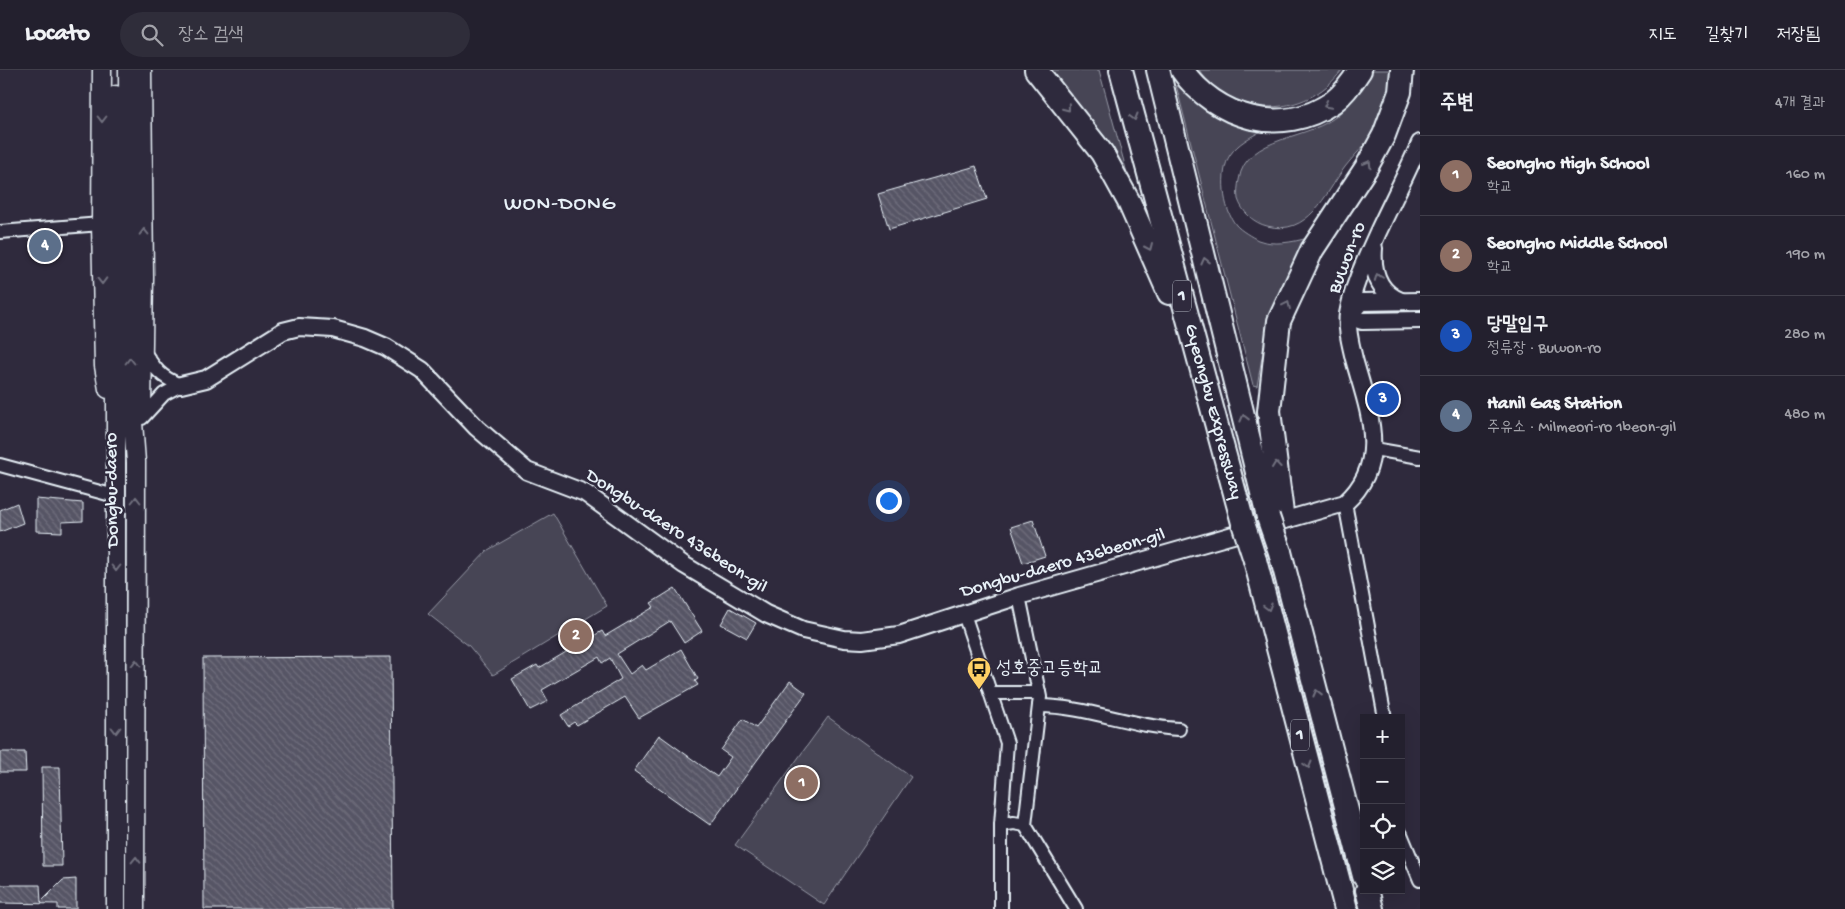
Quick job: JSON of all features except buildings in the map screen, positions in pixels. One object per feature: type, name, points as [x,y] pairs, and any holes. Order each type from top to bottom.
[{"type":"highway","points":[[1036,70],[1102,153],[1129,202],[1199,361]]},
{"type":"highway","name":"Gyeongbu Expressway","points":[[1121,70],[1243,522],[1256,560],[1346,909]]},
{"type":"highway","name":"Gyeongbu Expressway","points":[[1158,70],[1275,515]]},
{"type":"highway","points":[[1182,70],[1189,81],[1226,110],[1267,121],[1290,120],[1334,102],[1360,70]]},
{"type":"highway","points":[[1275,515],[1269,411],[1279,321],[1312,250],[1352,191],[1384,135],[1400,92],[1402,70]]},
{"type":"highway","name":"1","points":[[1275,515],[1298,620],[1360,860]]},
{"type":"highway","points":[[1368,894],[1372,909]]},
{"type":"main road","name":"Dongbu-daero","points":[[102,70],[101,224],[104,366],[115,432]]},
{"type":"main road","name":"Dongbu-daero","points":[[116,70],[130,383],[136,462],[135,909]]},
{"type":"main road","name":"Dongbu-daero","points":[[116,909],[115,432],[122,193],[128,70]]},
{"type":"main road","points":[[136,462],[142,418],[144,350],[142,70]]},
{"type":"street","name":"Buwon-ro","points":[[1345,504],[1358,492],[1365,481],[1374,449],[1369,415],[1351,346],[1348,316],[1357,278],[1420,143]]},
{"type":"street","points":[[0,232],[101,224]]},
{"type":"street","points":[[1374,241],[1373,263],[1380,283],[1388,296],[1403,301]]},
{"type":"street","points":[[1420,301],[1361,302],[1348,316],[1362,322],[1420,320]]},
{"type":"street","name":"Dongbu-daero 436beon-gil","points":[[142,418],[164,394],[181,385],[206,379],[283,331],[313,327],[348,332],[386,347],[422,370],[489,440],[527,471],[585,493],[684,564],[766,614],[803,630],[862,640],[899,635],[1019,596],[1345,504]]},
{"type":"street","points":[[144,350],[156,371],[168,381],[181,385]]},
{"type":"street","points":[[1374,449],[1420,457]]},
{"type":"street","points":[[0,465],[115,496]]},
{"type":"street","points":[[1345,504],[1384,714]]},
{"type":"street","points":[[1019,596],[1039,700],[1025,825],[1076,909]]},
{"type":"street","points":[[964,614],[992,693],[1007,744],[1001,825],[1001,909]]},
{"type":"street","points":[[992,693],[1039,700],[1056,706],[1152,728],[1179,729]]},
{"type":"street","points":[[1001,825],[1014,823],[1025,825]]},
{"type":"street","points":[[1405,844],[1420,880]]},
{"type":"shaded area","points":[[1046,70],[1099,70],[1130,184]]},
{"type":"shaded area","points":[[1199,70],[1342,70],[1327,86],[1309,98],[1290,104],[1270,107],[1250,104],[1231,98],[1214,86]]},
{"type":"shaded area","points":[[1369,70],[1393,70],[1381,118],[1371,136],[1345,167],[1323,200],[1305,219],[1294,225],[1282,228],[1262,225],[1253,220],[1242,208],[1238,199],[1239,182],[1244,165],[1253,154],[1266,146],[1313,129],[1339,114],[1352,99]]},
{"type":"shaded area","points":[[1176,85],[1208,111],[1263,130],[1237,147],[1230,155],[1224,171],[1225,201],[1236,225],[1249,235],[1264,242],[1283,243],[1308,238],[1275,303],[1263,351],[1257,386],[1253,385]]},
{"type":"shaded area","points":[[553,513],[607,606],[493,675],[469,646],[428,614],[488,550]]},
{"type":"shaded area","points":[[828,717],[911,777],[824,905],[735,845]]},
{"type":"place","name":"Hanil Gas Station","points":[[45,246]]},
{"type":"place","name":"당말입구","points":[[1383,399]]},
{"type":"place","name":"Seongho Middle School","points":[[576,636]]},
{"type":"place","name":"성호중고등학교","points":[[979,690]]},
{"type":"place","name":"Seongho High School","points":[[802,783]]},
{"type":"district","name":"WON-DONG","points":[[560,205]]}]
